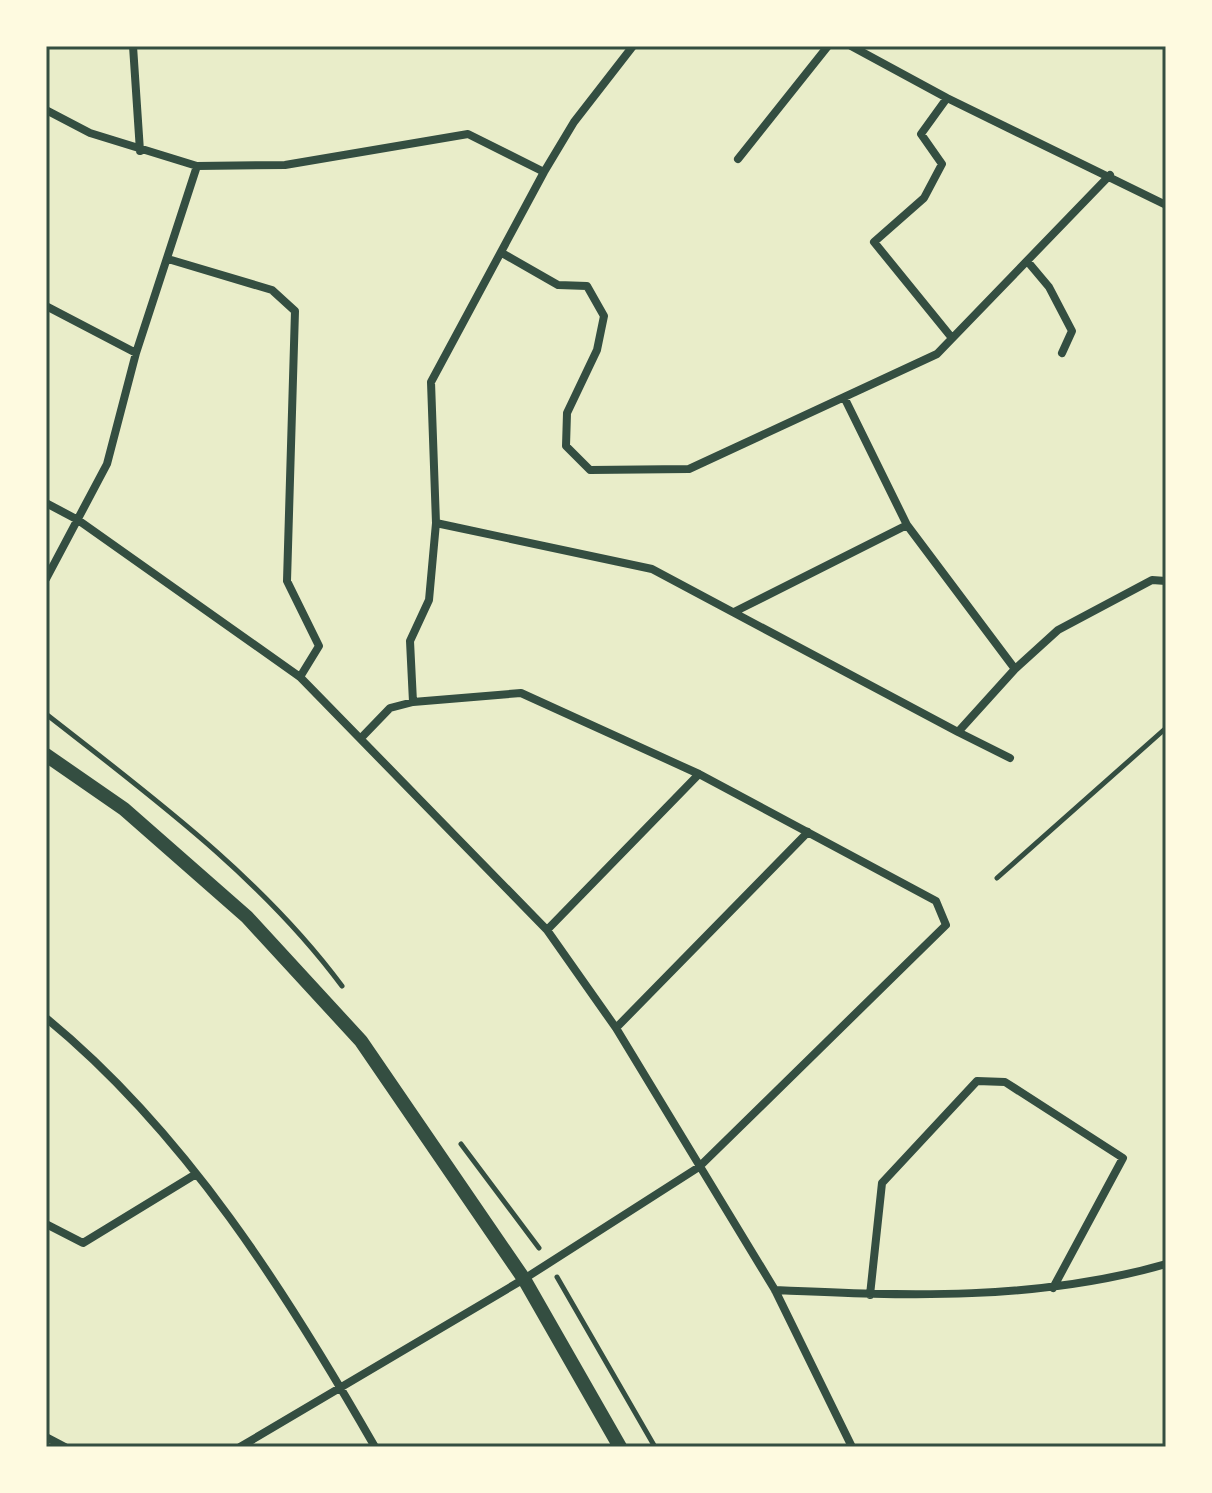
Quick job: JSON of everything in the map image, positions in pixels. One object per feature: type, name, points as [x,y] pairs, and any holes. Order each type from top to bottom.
[{"type":"street","points":[[133,46],[140,151]]},
{"type":"street","points":[[413,702],[410,641],[429,600],[436,523],[431,382],[574,122],[633,46]]},
{"type":"street","points":[[738,159],[828,46]]},
{"type":"street","points":[[854,47],[947,98],[1166,205]]},
{"type":"street","points":[[947,98],[921,134],[942,164],[924,198],[874,242],[952,338]]},
{"type":"street","points":[[46,110],[90,133],[140,151],[197,166],[285,165],[468,134],[544,172]]},
{"type":"street","points":[[46,579],[107,464],[136,353],[197,166]]},
{"type":"street","points":[[502,253],[558,285],[587,286],[604,316],[597,350],[567,413],[566,446],[590,470],[689,469],[937,354],[1110,175]]},
{"type":"street","points":[[168,259],[272,290],[295,311],[287,581],[319,646],[300,677]]},
{"type":"street","points":[[1028,262],[1049,287],[1072,331],[1062,353]]},
{"type":"street","points":[[46,306],[136,353]]},
{"type":"street","points":[[844,397],[907,525],[1015,669]]},
{"type":"street","points":[[46,503],[78,520],[300,677],[362,737],[547,930],[616,1028],[775,1290],[852,1447]]},
{"type":"street","points":[[436,523],[652,569],[1010,758]]},
{"type":"street","points":[[734,612],[907,525]]},
{"type":"street","points":[[958,732],[1015,669],[1058,630],[1152,580],[1166,581]]},
{"type":"street","points":[[240,1447],[524,1279],[699,1167],[946,925],[936,901],[699,774],[521,693],[413,702],[390,708],[362,737]]},
{"type":"street","points":[[46,755],[124,809],[247,917],[361,1041],[524,1279],[620,1447]]},
{"type":"street","points":[[547,930],[699,774]]},
{"type":"street","points":[[616,1028],[808,832]]},
{"type":"street","points":[[46,1018],[94,1058],[196,1174],[272,1277],[375,1447]]},
{"type":"street","points":[[870,1295],[882,1183],[977,1081],[1005,1082],[1123,1158],[1053,1288]]},
{"type":"street","points":[[46,1224],[83,1243],[196,1174]]},
{"type":"street","points":[[775,1290],[948,1295],[1053,1288],[1166,1264]]},
{"type":"street","points":[[46,1437],[65,1447]]},
{"type":"path","points":[[997,878],[1166,728]]}]
